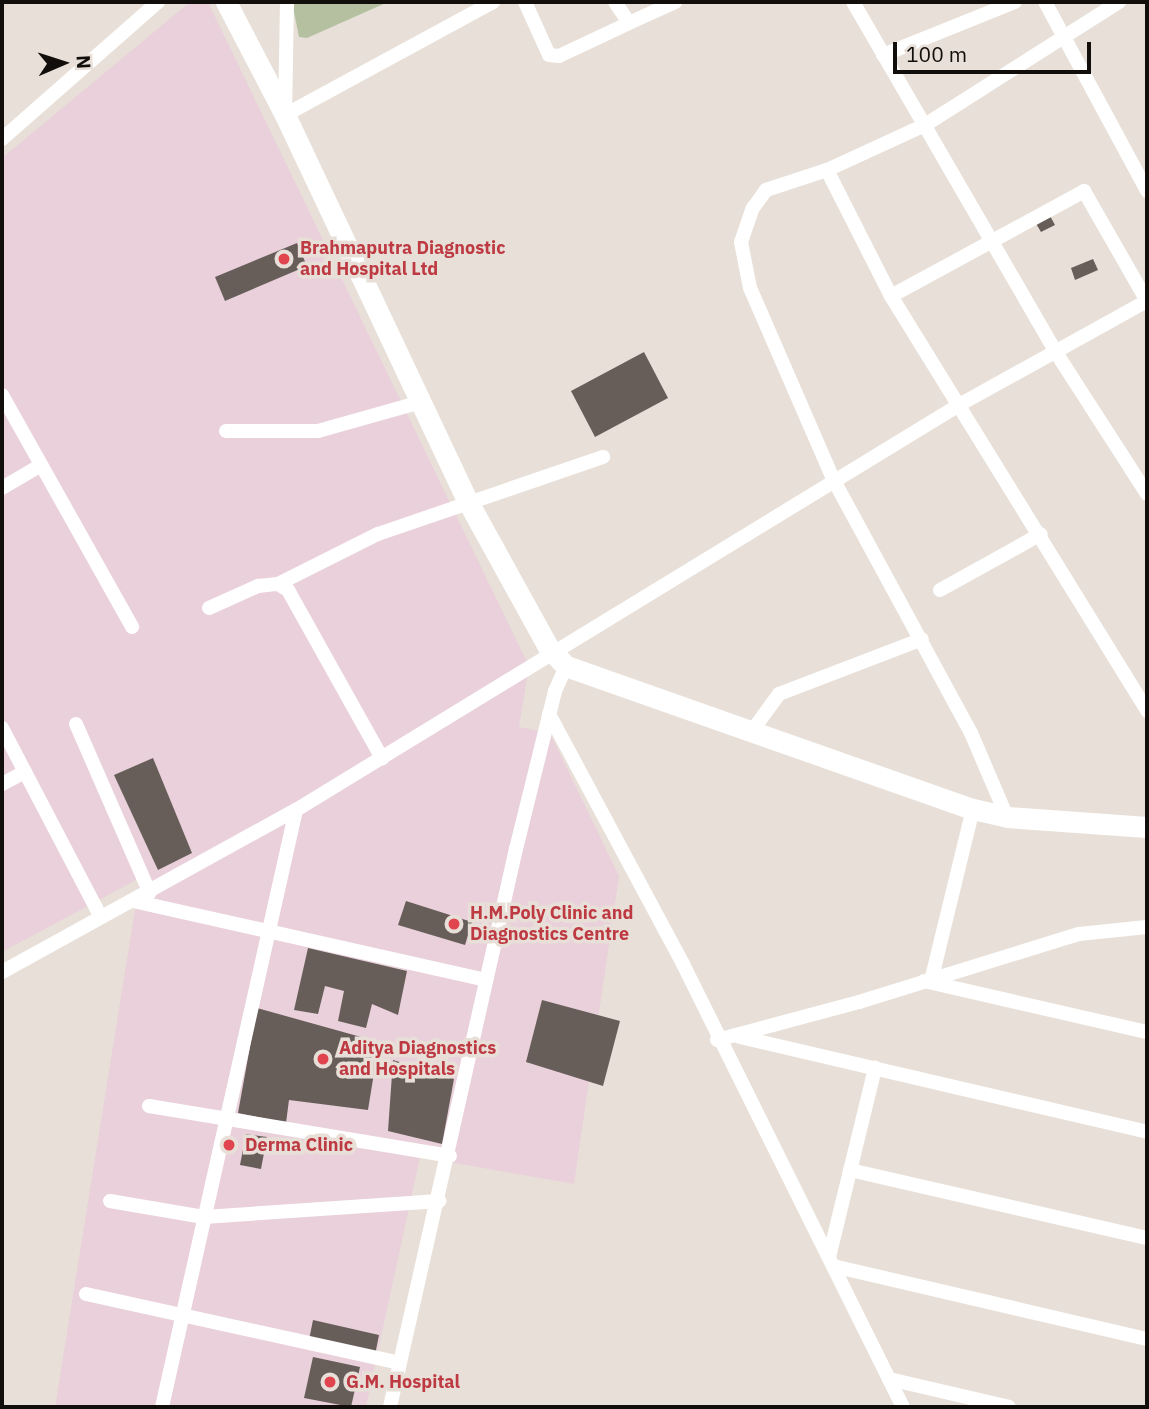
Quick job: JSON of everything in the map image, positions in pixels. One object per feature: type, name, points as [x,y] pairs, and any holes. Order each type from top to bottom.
[{"type":"main road","points":[[226,2],[285,115],[469,505],[561,660],[973,809],[1007,817],[1147,827]]},
{"type":"street","points":[[2,139],[158,2]]},
{"type":"street","points":[[287,2],[285,115],[493,2]]},
{"type":"street","points":[[525,2],[549,55],[559,56],[675,2]]},
{"type":"street","points":[[615,2],[629,23]]},
{"type":"street","points":[[853,2],[1055,351],[1147,494]]},
{"type":"street","points":[[883,55],[1015,2]]},
{"type":"street","points":[[1045,2],[1147,191]]},
{"type":"street","points":[[1007,817],[922,639],[834,481],[740,253],[745,226],[766,190],[827,170],[925,125],[1119,2]]},
{"type":"street","points":[[827,170],[891,296],[1041,534],[1147,711]]},
{"type":"street","points":[[2,972],[150,893],[382,758],[561,660],[834,481],[959,405],[1147,301],[1084,191],[891,296]]},
{"type":"street","points":[[2,395],[132,627]]},
{"type":"street","points":[[226,431],[318,431],[421,402]]},
{"type":"street","points":[[209,608],[258,586],[278,584],[378,534],[603,457]]},
{"type":"street","points":[[2,488],[41,466]]},
{"type":"street","points":[[940,590],[1041,534]]},
{"type":"street","points":[[278,584],[294,599],[382,758]]},
{"type":"street","points":[[752,731],[779,694],[922,639]]},
{"type":"street","points":[[390,1407],[450,1156],[486,980],[561,660]]},
{"type":"street","points":[[549,714],[831,1261],[903,1407]]},
{"type":"street","points":[[76,724],[150,893]]},
{"type":"street","points":[[2,728],[101,917]]},
{"type":"street","points":[[2,784],[25,772]]},
{"type":"street","points":[[927,979],[973,809]]},
{"type":"street","points":[[162,1407],[204,1217],[273,930],[296,810]]},
{"type":"street","points":[[133,901],[273,930],[486,980]]},
{"type":"street","points":[[717,1040],[738,1037],[1079,933],[1147,927]]},
{"type":"street","points":[[927,979],[1147,1032]]},
{"type":"street","points":[[738,1037],[1147,1132]]},
{"type":"street","points":[[831,1261],[875,1068]]},
{"type":"street","points":[[149,1106],[227,1122],[450,1156]]},
{"type":"street","points":[[850,1170],[1147,1237]]},
{"type":"street","points":[[110,1201],[204,1217],[439,1201]]},
{"type":"street","points":[[831,1261],[1147,1339]]},
{"type":"street","points":[[86,1294],[400,1363]]},
{"type":"street","points":[[889,1379],[1009,1407]]},
{"type":"shaded area","points":[[190,2],[208,2],[529,666],[519,727],[550,733],[619,876],[574,1184],[420,1157],[366,1407],[55,1407],[140,878],[2,952],[2,158]]},
{"type":"green space","points":[[292,2],[388,2],[307,38],[299,37]]},
{"type":"building","points":[[1049,214],[1055,225],[1041,232],[1035,222]]},
{"type":"building","points":[[297,243],[307,266],[225,301],[215,277]]},
{"type":"building","points":[[1093,259],[1098,270],[1075,280],[1071,268]]},
{"type":"building","points":[[644,352],[668,398],[595,437],[571,391]]},
{"type":"building","points":[[153,758],[192,853],[158,870],[114,775]]},
{"type":"building","points":[[406,901],[472,922],[465,945],[398,925]]},
{"type":"building","points":[[308,948],[407,971],[398,1015],[372,1004],[366,1028],[338,1021],[344,991],[325,986],[318,1014],[294,1010]]},
{"type":"building","points":[[542,1000],[620,1021],[603,1086],[526,1062]]},
{"type":"building","points":[[257,1008],[379,1042],[368,1110],[289,1100],[286,1123],[238,1113]]},
{"type":"building","points":[[393,1060],[454,1079],[442,1144],[388,1131]]},
{"type":"building","points":[[246,1134],[267,1137],[261,1169],[240,1165]]},
{"type":"building","points":[[313,1320],[379,1335],[375,1355],[309,1340]]},
{"type":"building","points":[[313,1357],[360,1367],[351,1407],[304,1398]]},
{"type":"place","name":"Brahmaputra Diagnostic and Hospital Ltd","points":[[284,259]]},
{"type":"place","name":"H.M.Poly Clinic and Diagnostics Centre","points":[[454,924]]},
{"type":"place","name":"Aditya Diagnostics and Hospitals","points":[[323,1059]]},
{"type":"place","name":"Derma Clinic","points":[[229,1145]]},
{"type":"place","name":"G.M. Hospital","points":[[330,1382]]}]
